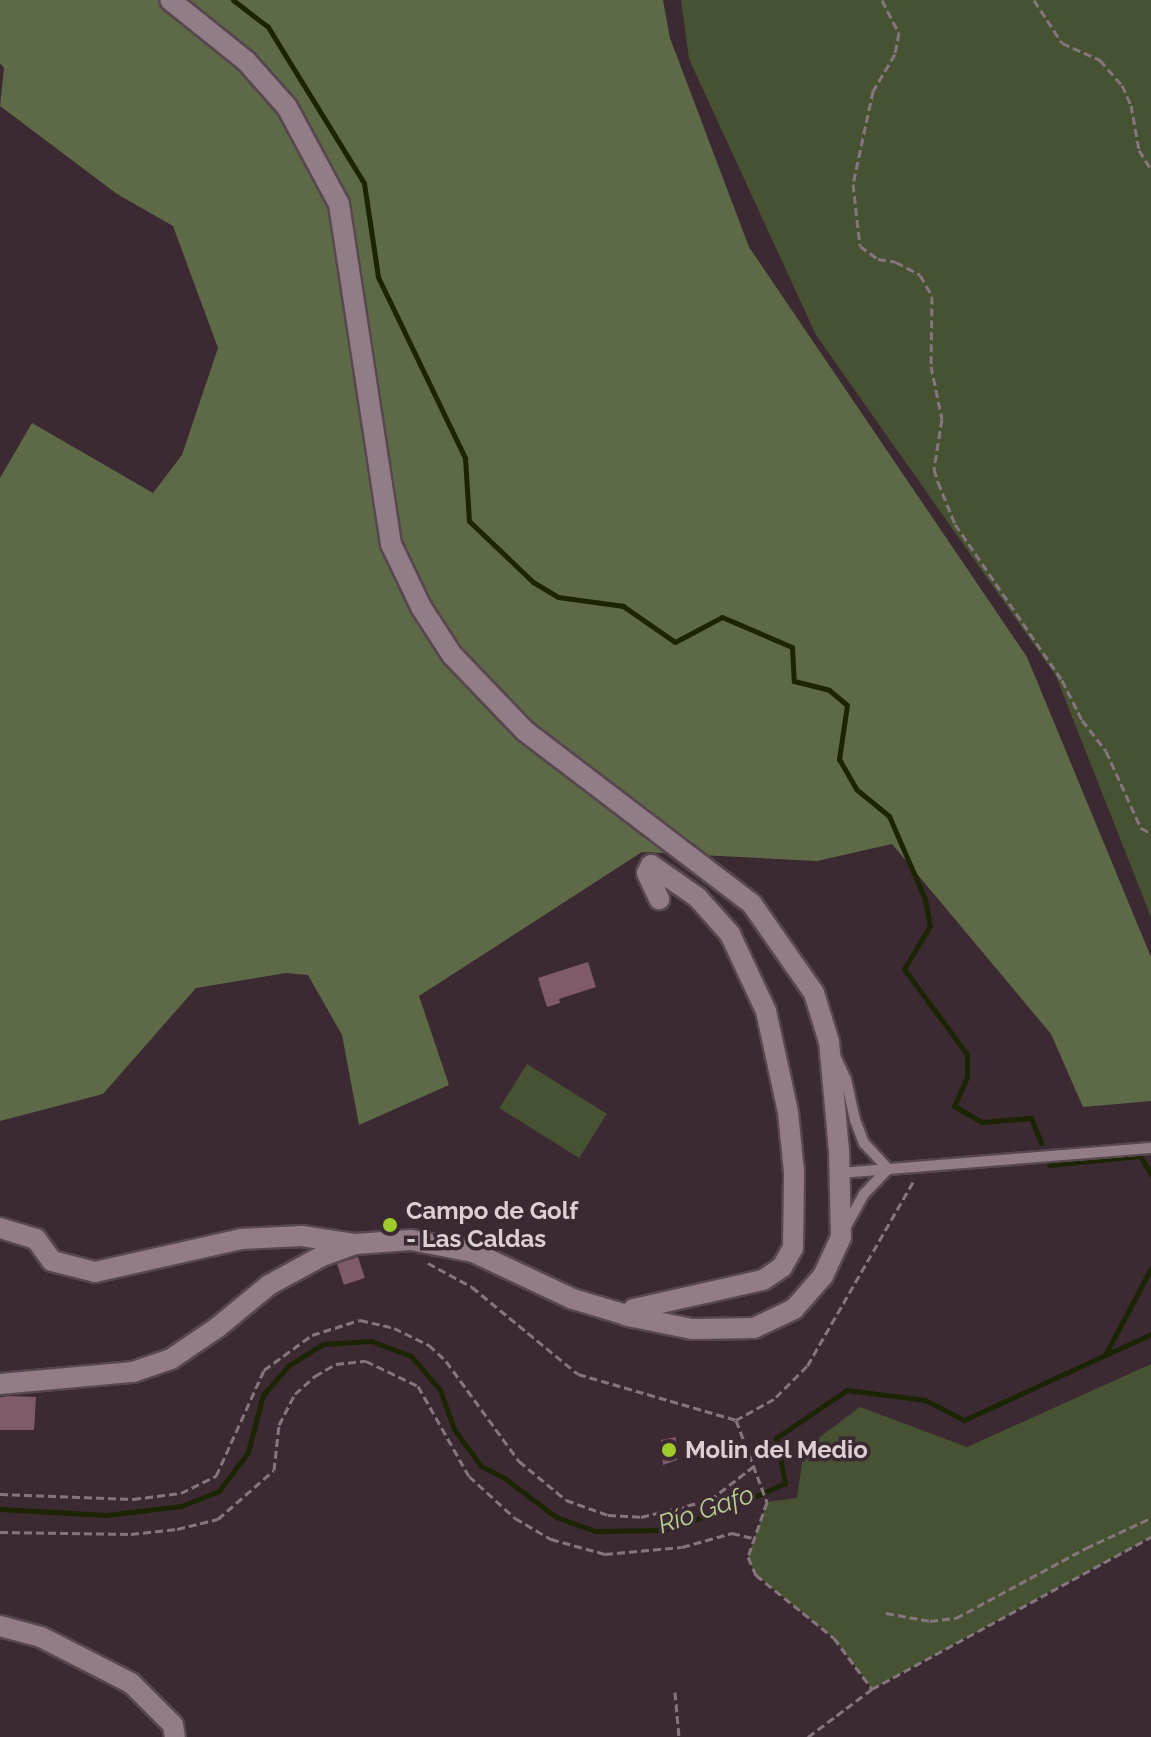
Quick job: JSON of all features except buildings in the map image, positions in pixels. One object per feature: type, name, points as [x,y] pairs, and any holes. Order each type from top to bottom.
[{"type":"street","points":[[0,1228],[36,1239],[52,1261],[95,1272],[241,1239],[302,1236],[355,1244],[411,1240],[473,1252],[573,1299],[627,1316],[692,1329],[754,1328],[794,1309],[823,1276],[841,1237],[829,1042],[814,993],[752,904],[525,731],[452,655],[421,607],[391,544],[380,489],[358,313],[339,204],[287,107],[246,61],[170,0]]},
{"type":"street","points":[[627,1316],[634,1309],[763,1280],[782,1267],[793,1248],[794,1172],[788,1112],[766,1011],[730,934],[697,897],[651,865],[647,873],[659,899]]},
{"type":"street","points":[[0,1384],[133,1372],[171,1359],[218,1327],[269,1285],[322,1256],[355,1244]]},
{"type":"street","points":[[0,1626],[41,1637],[131,1683],[173,1725],[175,1737]]},
{"type":"lane","points":[[829,1042],[846,1079],[855,1120],[864,1143],[888,1169]]},
{"type":"lane","points":[[839,1173],[1151,1148]]},
{"type":"lane","points":[[841,1237],[864,1194],[888,1169]]},
{"type":"path","points":[[882,0],[899,33],[895,54],[873,91],[853,184],[860,246],[878,259],[896,262],[920,275],[932,296],[931,366],[942,419],[934,469],[955,524],[1062,680],[1082,720],[1106,751],[1141,828],[1151,833]]},
{"type":"path","points":[[1034,0],[1062,43],[1100,60],[1122,85],[1131,105],[1139,150],[1151,169]]},
{"type":"path","points":[[422,1261],[472,1287],[578,1374],[736,1420],[774,1399],[807,1366],[914,1180]]},
{"type":"path","points":[[0,1494],[133,1499],[181,1493],[216,1476],[227,1458],[236,1424],[264,1370],[312,1335],[360,1320],[394,1328],[429,1345],[446,1361],[519,1461],[566,1500],[608,1515],[641,1517],[710,1500],[754,1466]]},
{"type":"path","points":[[0,1532],[131,1534],[177,1529],[218,1519],[274,1470],[279,1425],[295,1394],[315,1376],[336,1364],[366,1361],[418,1386],[469,1476],[515,1518],[551,1539],[605,1554],[682,1547],[732,1533],[752,1538]]},
{"type":"path","points":[[736,1420],[767,1502],[752,1538],[748,1557],[756,1575],[834,1638],[872,1689]]},
{"type":"path","points":[[886,1613],[930,1621],[956,1618],[1086,1548],[1151,1518]]},
{"type":"path","points":[[808,1737],[872,1689],[1151,1537]]},
{"type":"path","points":[[675,1692],[678,1736]]},
{"type":"green space","points":[[0,0],[663,0],[670,38],[749,247],[1027,657],[1151,957],[1151,1101],[1083,1107],[1051,1034],[892,844],[817,861],[642,852],[419,996],[449,1085],[359,1125],[342,1035],[308,975],[286,973],[196,988],[103,1094],[0,1121],[0,478],[32,423],[153,493],[182,455],[218,348],[173,226],[117,194],[0,106],[4,68],[0,63]]},
{"type":"green space","points":[[681,0],[1151,0],[1151,917],[1056,676],[816,335],[689,59]]},
{"type":"green space","points":[[527,1064],[607,1114],[579,1158],[499,1108]]},
{"type":"green space","points":[[1151,1364],[1151,1537],[872,1689],[834,1638],[756,1575],[748,1557],[767,1502],[797,1498],[804,1449],[860,1407],[967,1447]]},
{"type":"waterway","points":[[233,0],[268,27],[364,183],[378,277],[465,458],[469,521],[533,582],[558,597],[623,606],[675,642],[722,617],[792,647],[794,681],[829,690],[847,705],[839,759],[856,789],[889,816],[925,899],[930,926],[904,969],[967,1054],[967,1077],[954,1106],[982,1122],[1031,1118],[1041,1143]]},
{"type":"waterway","points":[[1049,1165],[1140,1156],[1151,1174]]},
{"type":"waterway","points":[[1105,1355],[1151,1268]]},
{"type":"waterway","name":"Río Gafo","points":[[0,1509],[106,1515],[181,1506],[219,1491],[248,1452],[263,1395],[288,1366],[323,1344],[371,1341],[411,1356],[440,1390],[454,1429],[481,1466],[503,1477],[556,1517],[595,1531],[665,1530],[737,1505],[785,1483],[776,1438],[847,1390],[925,1400],[964,1420],[1151,1334]]},
{"type":"place","name":"Campo de Golf - Las Caldas","points":[[390,1225]]},
{"type":"place","name":"Molin del Medio","points":[[669,1450]]}]
